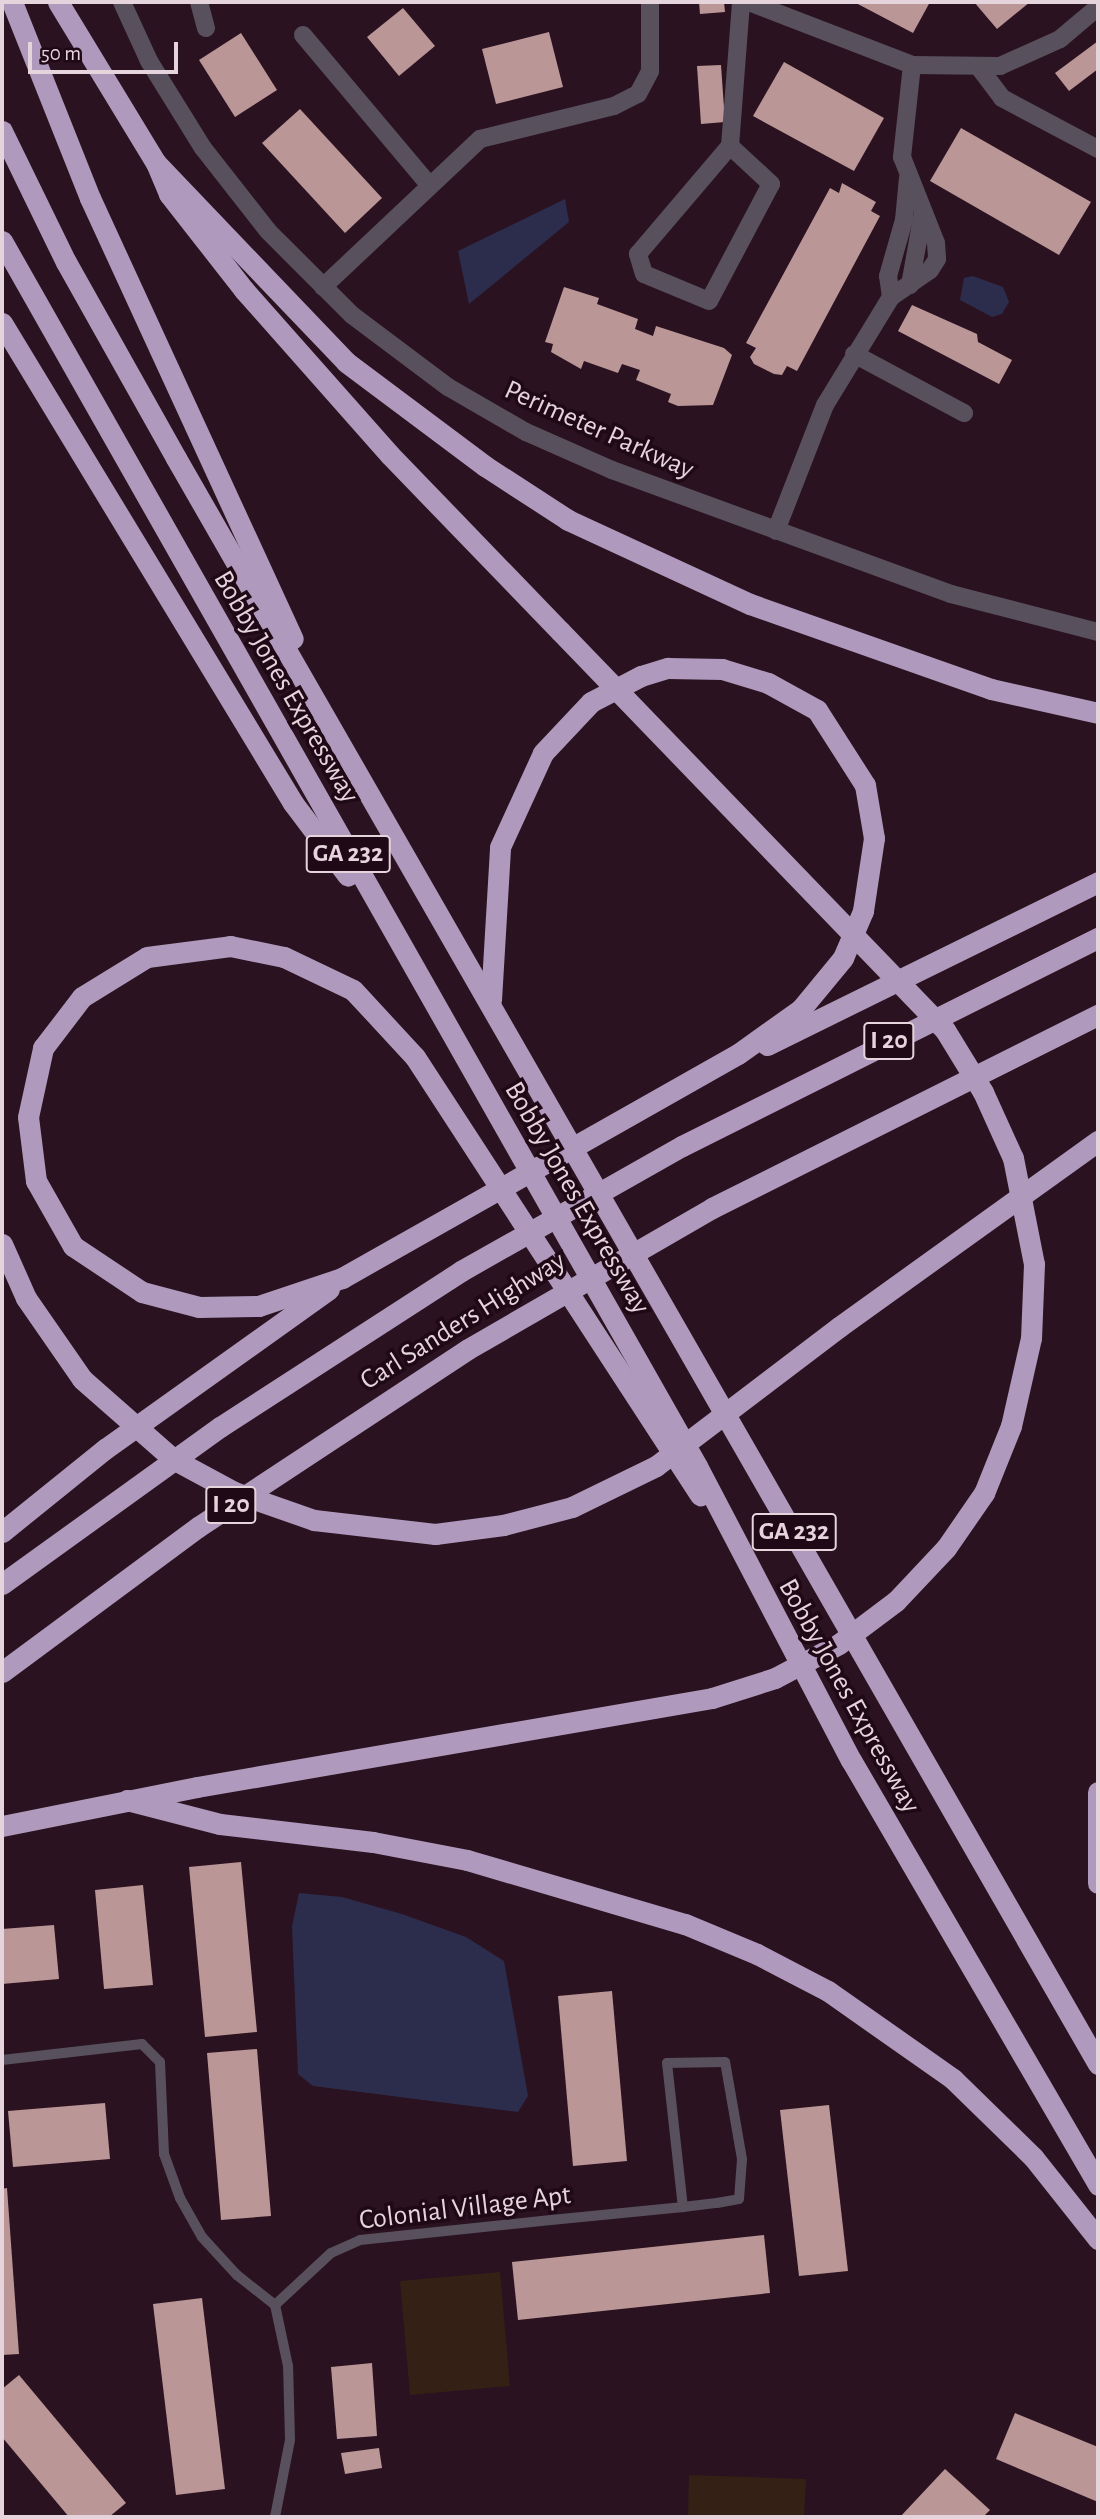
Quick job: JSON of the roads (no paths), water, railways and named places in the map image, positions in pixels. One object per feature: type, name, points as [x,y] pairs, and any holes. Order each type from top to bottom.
[{"type":"highway","points":[[12,2],[125,277],[351,765]]},
{"type":"highway","points":[[2,1826],[127,1800],[712,1698],[775,1678],[839,1644],[896,1601],[946,1548],[984,1493],[1011,1426],[1031,1338],[1034,1264],[1013,1158],[984,1093],[945,1030],[560,631],[291,345],[169,194],[156,163],[58,2]]},
{"type":"highway","name":"Bobby Jones Expressway","points":[[2,131],[66,262],[351,765],[491,1000],[1098,2064]]},
{"type":"highway","points":[[156,163],[346,362],[485,466],[568,520],[750,604],[991,689],[1098,713]]},
{"type":"highway","name":"Bobby Jones Expressway","points":[[2,241],[691,1455],[721,1521],[858,1772],[1098,2185]]},
{"type":"highway","points":[[2,323],[293,803],[401,945]]},
{"type":"highway","points":[[2,1532],[106,1449],[342,1278],[738,1054],[801,1009],[843,958],[863,911],[874,838],[865,785],[817,710],[768,682],[722,669],[668,668],[641,676],[591,702],[543,753],[500,847],[491,1000]]},
{"type":"highway","points":[[738,1054],[759,1049],[1098,882]]},
{"type":"highway","name":"Carl Sanders Highway","points":[[2,1584],[220,1427],[461,1271],[682,1146],[1098,938]]},
{"type":"highway","points":[[342,1278],[259,1306],[199,1307],[142,1292],[73,1245],[36,1181],[28,1117],[43,1048],[82,996],[136,961],[206,946],[284,957],[353,990],[415,1057],[585,1310],[685,1475],[721,1521]]},
{"type":"highway","name":"Carl Sanders Highway","points":[[2,1672],[198,1527],[468,1349],[712,1208],[1098,1015]]},
{"type":"highway","points":[[2,1244],[26,1298],[82,1379],[173,1459],[234,1492],[314,1520],[435,1534],[503,1525],[572,1507],[656,1466],[839,1327],[1098,1141]]},
{"type":"highway","points":[[1098,1792],[1098,1883]]},
{"type":"highway","points":[[127,1800],[220,1824],[373,1842],[467,1860],[672,1920],[757,1954],[828,1991],[953,2079],[1033,2157],[1098,2239]]},
{"type":"street","name":"Perimeter Parkway","points":[[122,2],[149,61],[203,148],[268,231],[323,287],[405,357],[487,411],[568,452],[776,531],[1009,612],[1098,632]]},
{"type":"street","points":[[199,2],[206,28]]},
{"type":"street","points":[[323,287],[480,139],[614,106],[638,94],[650,71],[650,2]]},
{"type":"street","points":[[730,146],[771,184],[709,301],[644,274],[638,254],[730,146],[741,2]]},
{"type":"street","points":[[749,2],[912,65],[978,66],[1000,66],[1060,39],[1098,7]]},
{"type":"street","points":[[303,35],[430,186]]},
{"type":"street","points":[[776,531],[825,405],[854,354],[891,297],[910,285],[937,259],[928,237],[923,209],[908,177],[901,137],[912,65]]},
{"type":"street","points":[[978,66],[1002,98],[1098,149]]},
{"type":"street","points":[[891,297],[887,276],[902,230],[908,177]]},
{"type":"street","points":[[902,230],[928,237]]},
{"type":"street","points":[[854,354],[964,413]]},
{"type":"lane","points":[[2,2060],[142,2044],[160,2062],[164,2154],[180,2198],[202,2237],[237,2275],[275,2305],[288,2366],[290,2440],[275,2517]]},
{"type":"lane","name":"Colonial Village Apt","points":[[275,2305],[331,2253],[360,2240],[683,2207],[739,2199],[742,2159],[724,2062],[667,2063],[683,2207]]},
{"type":"water","points":[[565,199],[569,222],[469,304],[458,251]]},
{"type":"water","points":[[973,276],[1003,287],[1009,302],[1002,314],[992,317],[960,300],[964,278]]},
{"type":"water","points":[[299,1893],[342,1897],[402,1914],[466,1937],[504,1961],[528,2096],[518,2112],[313,2086],[298,2074],[292,1926]]}]
